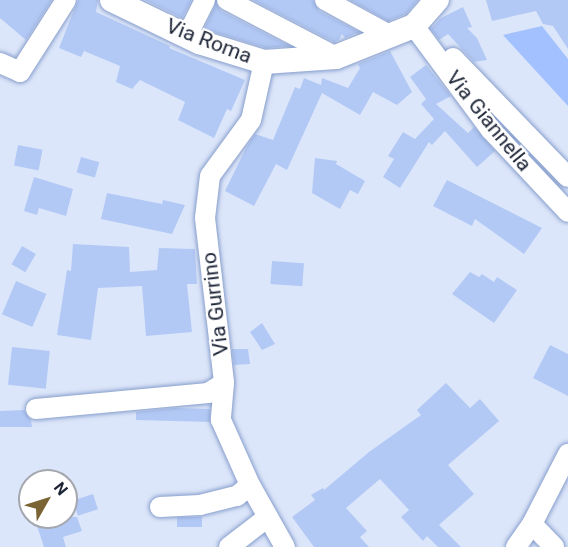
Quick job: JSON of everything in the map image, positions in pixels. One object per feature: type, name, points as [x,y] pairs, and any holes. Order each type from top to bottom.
[{"type":"street","points":[[0,63],[20,72],[66,0]]},
{"type":"street","name":"Via Roma","points":[[112,0],[187,36],[264,62],[336,57],[414,26],[437,0]]},
{"type":"street","points":[[187,36],[205,0]]},
{"type":"street","points":[[227,0],[336,57]]},
{"type":"street","points":[[325,0],[391,36]]},
{"type":"street","name":"Via Giannella","points":[[414,26],[491,130],[568,212]]},
{"type":"street","points":[[453,58],[568,177]]},
{"type":"street","name":"Via Gurrino","points":[[264,62],[251,120],[210,176],[205,218],[224,383],[221,420],[250,485],[285,547]]},
{"type":"street","points":[[36,409],[208,393],[224,383]]},
{"type":"street","points":[[516,547],[532,524],[568,454]]},
{"type":"street","points":[[160,507],[210,503],[237,496],[250,485]]},
{"type":"street","points":[[229,547],[268,517]]},
{"type":"street","points":[[532,524],[554,547]]},
{"type":"shaded area","points":[[542,26],[568,59],[568,106],[503,35]]},
{"type":"building","points":[[0,0],[52,0],[26,40],[0,18]]},
{"type":"building","points":[[78,0],[98,0],[96,12],[170,46],[169,48],[245,80],[231,111],[227,109],[214,138],[178,120],[185,102],[140,80],[132,89],[116,82],[120,66],[84,51],[81,57],[59,48]]},
{"type":"building","points":[[145,0],[192,0],[182,18]]},
{"type":"building","points":[[253,0],[313,0],[319,11],[359,32],[345,38],[342,34],[339,40],[334,42]]},
{"type":"building","points":[[350,0],[418,0],[406,14],[388,21]]},
{"type":"building","points":[[486,0],[568,0],[568,49],[553,26],[543,24],[536,11],[492,21]]},
{"type":"building","points":[[216,4],[221,11],[289,46],[266,48],[204,29]]},
{"type":"building","points":[[463,7],[472,27],[467,28],[477,38],[487,60],[474,62],[448,34],[439,40],[431,29],[441,18]]},
{"type":"building","points":[[390,51],[412,92],[397,105],[373,92],[360,115],[322,93],[287,170],[276,164],[254,206],[225,191],[255,134],[273,140],[295,87],[300,89],[304,78],[321,85],[322,78],[348,88],[360,68],[358,64]]},
{"type":"building","points":[[426,65],[451,96],[436,104],[468,133],[474,127],[495,151],[477,167],[445,131],[432,145],[429,142],[400,188],[383,177],[394,159],[388,156],[403,132],[415,139],[434,119],[421,104],[426,99],[410,77]]},
{"type":"building","points":[[18,145],[43,150],[39,170],[14,166]]},
{"type":"building","points":[[81,157],[99,162],[95,178],[77,172]]},
{"type":"building","points":[[315,158],[337,161],[336,164],[365,181],[358,194],[350,190],[340,209],[312,193]]},
{"type":"building","points":[[34,177],[73,189],[66,216],[39,208],[37,215],[24,211]]},
{"type":"building","points":[[447,180],[542,228],[524,254],[475,219],[472,226],[433,206]]},
{"type":"building","points":[[107,193],[162,204],[163,200],[185,205],[172,234],[101,219]]},
{"type":"building","points":[[73,244],[129,247],[130,272],[157,270],[159,248],[195,249],[197,284],[187,284],[192,332],[146,336],[142,286],[98,288],[91,340],[57,335],[67,270],[71,271]]},
{"type":"building","points":[[22,246],[36,254],[25,272],[12,264]]},
{"type":"building","points":[[272,261],[304,263],[302,286],[270,284]]},
{"type":"building","points":[[470,272],[479,277],[482,274],[494,282],[497,277],[517,290],[494,323],[452,294]]},
{"type":"building","points":[[16,281],[46,294],[32,327],[2,314]]},
{"type":"building","points":[[262,323],[275,344],[262,350],[250,332]]},
{"type":"building","points":[[550,345],[568,354],[568,396],[533,378]]},
{"type":"building","points":[[12,347],[50,351],[46,389],[8,385]]},
{"type":"building","points":[[232,349],[248,349],[250,364],[234,365]]},
{"type":"building","points":[[446,383],[470,408],[480,399],[499,421],[448,465],[474,494],[439,525],[461,547],[438,547],[427,536],[423,541],[401,517],[409,510],[380,479],[346,508],[367,531],[360,537],[369,547],[314,547],[292,517],[315,500],[311,495],[323,488],[324,490],[369,452],[421,415],[417,410]]},
{"type":"building","points":[[175,408],[210,409],[210,422],[136,420],[136,412]]},
{"type":"building","points":[[24,410],[31,420],[32,427],[0,427],[0,411]]},
{"type":"building","points":[[93,494],[98,509],[78,516],[78,499]]},
{"type":"building","points":[[177,517],[202,517],[202,527],[177,527]]},
{"type":"building","points":[[78,520],[82,531],[63,537],[66,547],[44,547],[38,529],[78,529]]}]
